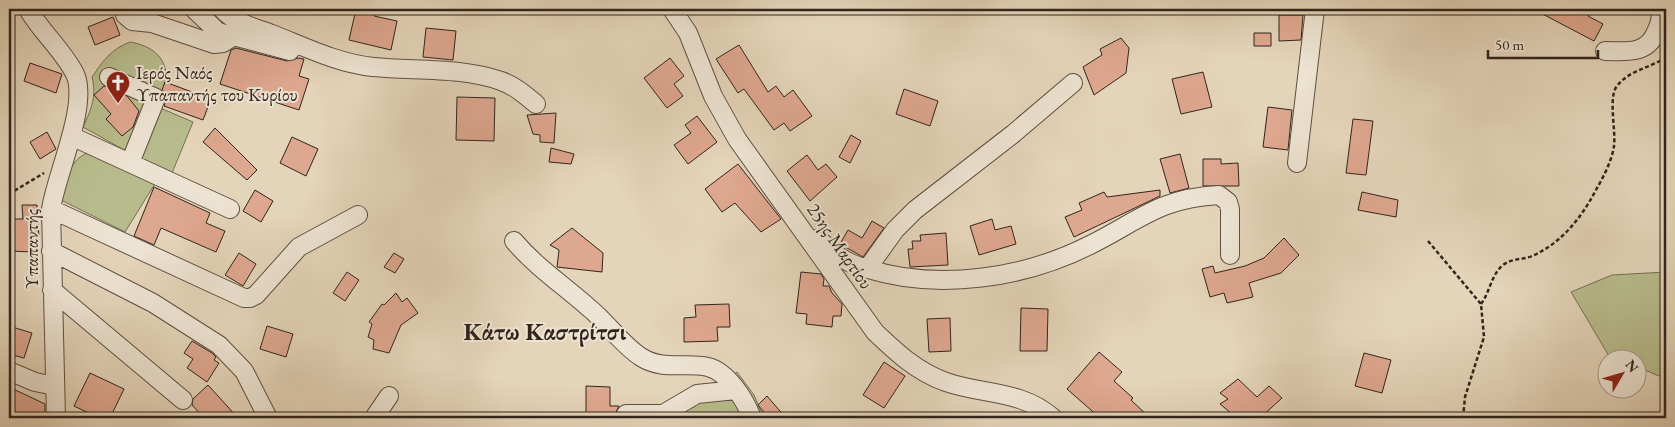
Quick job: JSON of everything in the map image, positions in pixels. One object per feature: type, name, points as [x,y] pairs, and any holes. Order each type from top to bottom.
[{"type":"street","name":"Υπαπαντής","points":[[28,9],[71,67],[78,82],[78,102],[71,136],[55,186],[51,209],[50,251],[56,418]]},
{"type":"street","points":[[128,9],[125,15],[132,21],[152,23],[214,44],[223,43],[234,36]]},
{"type":"street","points":[[194,9],[218,32],[308,56],[313,52]]},
{"type":"street","points":[[222,9],[227,15],[239,21],[313,52],[372,66],[450,72],[493,79],[513,86],[536,104]]},
{"type":"street","name":"25ης Μαρτίου","points":[[672,9],[688,33],[713,96],[737,139],[875,332],[899,356],[923,371],[947,382],[1019,397],[1040,407],[1053,418]]},
{"type":"street","points":[[1298,163],[1314,9]]},
{"type":"street","points":[[1605,51],[1638,50],[1649,45],[1660,22],[1660,9]]},
{"type":"street","points":[[109,77],[156,98],[130,163]]},
{"type":"street","points":[[867,269],[895,230],[915,210],[1073,83]]},
{"type":"street","points":[[71,136],[230,210]]},
{"type":"street","points":[[810,240],[816,239],[837,255],[867,269],[919,277],[974,280],[996,277],[1067,255],[1090,245],[1152,210],[1174,201],[1197,196],[1220,195],[1228,202],[1230,209],[1230,255]]},
{"type":"street","points":[[51,209],[244,298],[250,298],[299,247],[358,215]]},
{"type":"street","points":[[514,241],[532,261],[588,307],[642,358],[665,366],[707,367],[720,374],[736,390],[752,418]]},
{"type":"street","points":[[50,251],[154,303],[219,345],[244,372],[268,418]]},
{"type":"street","points":[[52,290],[183,400]]},
{"type":"street","points":[[9,371],[35,382],[55,386]]},
{"type":"street","points":[[626,414],[663,414],[697,394],[736,390]]},
{"type":"street","points":[[374,418],[388,396]]},
{"type":"path","points":[[1481,304],[1488,294],[1498,271],[1504,264],[1530,257],[1548,247],[1573,226],[1597,189],[1611,155],[1615,124],[1612,97],[1617,86],[1630,75],[1666,57]]},
{"type":"path","points":[[9,194],[64,159]]},
{"type":"path","points":[[1428,241],[1481,304],[1484,337],[1465,397],[1463,418]]},
{"type":"green space","points":[[130,42],[142,45],[158,55],[166,72],[166,80],[159,101],[135,156],[83,127],[92,103],[94,90],[92,77],[113,52]]},
{"type":"green space","points":[[158,107],[193,122],[172,173],[137,158]]},
{"type":"green space","points":[[87,153],[156,182],[125,232],[61,200],[71,167],[80,157]]},
{"type":"green space","points":[[1666,272],[1666,375],[1659,376],[1648,371],[1648,350],[1605,350],[1571,292],[1612,275]]},
{"type":"green space","points":[[737,372],[754,395],[764,418],[669,418],[668,407],[679,394],[696,385],[725,382]]},
{"type":"building","points":[[356,9],[376,11],[374,16],[397,21],[391,50],[349,40]]},
{"type":"building","points":[[1533,9],[1592,9],[1588,16],[1603,24],[1594,41]]},
{"type":"building","points":[[1279,15],[1303,15],[1301,40],[1279,41]]},
{"type":"building","points":[[113,17],[120,35],[95,45],[88,27]]},
{"type":"building","points":[[426,28],[456,31],[453,60],[423,57]]},
{"type":"building","points":[[1254,33],[1271,33],[1271,46],[1254,46]]},
{"type":"building","points":[[1121,38],[1129,48],[1126,73],[1094,95],[1083,67],[1102,55],[1100,49]]},
{"type":"building","points":[[739,45],[768,92],[776,86],[784,97],[793,90],[812,116],[790,131],[784,123],[774,130],[744,89],[738,93],[716,59]]},
{"type":"building","points":[[236,48],[287,61],[298,58],[304,59],[299,76],[309,79],[299,110],[220,84],[231,50]]},
{"type":"building","points":[[670,58],[684,76],[674,84],[683,96],[667,108],[644,78]]},
{"type":"building","points":[[30,63],[62,74],[56,93],[24,81]]},
{"type":"building","points":[[1203,72],[1212,107],[1181,114],[1172,79]]},
{"type":"building","points":[[165,82],[211,99],[203,120],[164,106],[167,97],[162,90]]},
{"type":"building","name":"Ιερός Ναός Υπαπαντής του Κυρίου","points":[[104,86],[127,96],[139,111],[133,127],[122,136],[106,119],[111,114],[94,95]]},
{"type":"building","points":[[904,89],[938,101],[930,126],[896,114]]},
{"type":"building","points":[[457,97],[495,98],[494,141],[456,140]]},
{"type":"building","points":[[1268,107],[1292,110],[1288,150],[1263,147]]},
{"type":"building","points":[[556,113],[554,143],[540,142],[540,135],[533,134],[527,115]]},
{"type":"building","points":[[697,116],[717,142],[688,164],[674,145],[691,133],[685,125]]},
{"type":"building","points":[[1353,119],[1373,121],[1366,175],[1346,173]]},
{"type":"building","points":[[215,128],[257,170],[247,180],[203,142]]},
{"type":"building","points":[[47,132],[56,149],[40,159],[30,142]]},
{"type":"building","points":[[851,135],[861,141],[850,163],[839,157]]},
{"type":"building","points":[[292,137],[318,149],[306,176],[280,163]]},
{"type":"building","points":[[551,148],[574,154],[571,164],[549,162]]},
{"type":"building","points":[[1180,154],[1189,188],[1170,193],[1160,159]]},
{"type":"building","points":[[807,155],[818,170],[826,164],[837,177],[810,201],[787,171]]},
{"type":"building","points":[[1203,159],[1221,159],[1221,164],[1238,163],[1239,186],[1203,186]]},
{"type":"building","points":[[738,164],[781,219],[761,232],[735,203],[722,212],[705,189]]},
{"type":"building","points":[[154,187],[210,213],[206,223],[225,231],[216,252],[161,228],[154,245],[134,236]]},
{"type":"building","points":[[255,190],[273,201],[261,222],[243,211]]},
{"type":"building","points":[[1160,190],[1160,196],[1074,237],[1065,217],[1082,210],[1079,203],[1104,192],[1107,197]]},
{"type":"building","points":[[1362,192],[1398,200],[1396,217],[1358,210]]},
{"type":"building","points":[[22,205],[37,205],[39,237],[34,237],[34,252],[9,251],[9,238],[13,238],[12,219],[23,219]]},
{"type":"building","points":[[992,219],[995,230],[1011,226],[1016,244],[979,255],[970,226]]},
{"type":"building","points":[[872,221],[884,228],[863,257],[840,244],[848,230],[862,238]]},
{"type":"building","points":[[572,228],[603,253],[602,272],[557,267],[559,250],[550,245]]},
{"type":"building","points":[[946,233],[948,265],[910,267],[908,249],[913,249],[912,241],[921,241],[920,235]]},
{"type":"building","points":[[1284,238],[1299,255],[1281,273],[1249,283],[1253,297],[1227,303],[1224,293],[1210,297],[1202,269],[1213,266],[1215,273],[1245,266],[1264,258]]},
{"type":"building","points":[[239,253],[256,264],[243,286],[225,275]]},
{"type":"building","points":[[394,253],[404,259],[395,273],[384,267]]},
{"type":"building","points":[[347,272],[359,280],[345,301],[333,293]]},
{"type":"building","points":[[801,272],[821,274],[824,279],[823,286],[829,286],[832,293],[842,304],[841,316],[833,316],[832,327],[806,324],[807,314],[796,313]]},
{"type":"building","points":[[396,293],[402,302],[407,298],[418,313],[401,325],[389,353],[373,349],[374,340],[368,337],[372,324],[369,322],[382,304],[384,305]]},
{"type":"building","points":[[729,304],[730,327],[717,327],[718,341],[684,342],[684,318],[696,317],[695,305]]},
{"type":"building","points":[[1021,308],[1048,309],[1047,351],[1020,351]]},
{"type":"building","points":[[950,318],[951,351],[929,352],[927,319]]},
{"type":"building","points":[[9,326],[32,333],[24,358],[9,354]]},
{"type":"building","points":[[267,326],[293,334],[286,357],[260,349]]},
{"type":"building","points":[[192,341],[212,353],[216,357],[214,360],[219,363],[207,382],[187,368],[193,359],[184,353]]},
{"type":"building","points":[[1099,352],[1122,372],[1114,381],[1133,398],[1131,400],[1150,418],[1100,418],[1067,389]]},
{"type":"building","points":[[1364,353],[1391,360],[1382,393],[1355,386]]},
{"type":"building","points":[[884,362],[905,376],[884,408],[863,395]]},
{"type":"building","points":[[90,373],[124,389],[110,418],[99,418],[74,406]]},
{"type":"building","points":[[1238,379],[1257,397],[1269,386],[1282,398],[1260,418],[1237,418],[1220,404],[1228,399],[1220,393]]},
{"type":"building","points":[[208,385],[238,418],[204,418],[192,405],[193,399]]},
{"type":"building","points":[[586,386],[610,387],[610,406],[619,406],[615,414],[616,418],[586,418]]},
{"type":"building","points":[[9,387],[45,404],[45,418],[9,418]]},
{"type":"building","points":[[767,396],[786,418],[769,418],[758,405]]},
{"type":"place","name":"Ιερός Ναός Υπαπαντής του Κυρίου","points":[[118,104]]},
{"type":"district","name":"Κάτω Καστρίτσι","points":[[545,331]]}]
